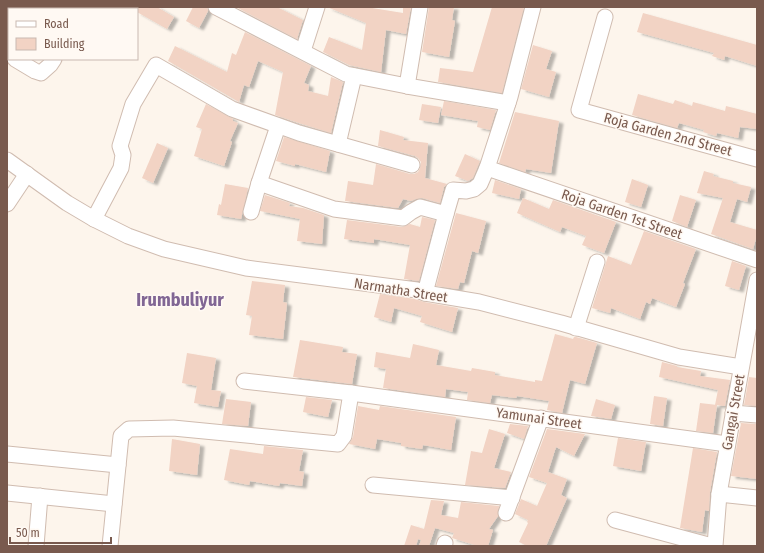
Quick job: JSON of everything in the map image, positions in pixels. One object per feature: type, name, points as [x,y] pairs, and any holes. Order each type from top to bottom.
[{"type":"street","points":[[216,7],[346,74],[508,103]]},
{"type":"street","points":[[303,51],[317,7]]},
{"type":"street","points":[[407,86],[420,7]]},
{"type":"street","points":[[425,293],[453,190],[466,191],[474,189],[480,184],[487,168],[508,103],[533,7]]},
{"type":"street","name":"Roja Garden 2nd Street","points":[[606,17],[579,110],[757,159]]},
{"type":"street","points":[[17,60],[41,73],[53,60]]},
{"type":"street","points":[[94,219],[121,168],[123,155],[120,146],[132,104],[156,65],[232,109],[278,126],[412,165]]},
{"type":"street","points":[[338,144],[354,76]]},
{"type":"street","points":[[251,212],[278,126]]},
{"type":"street","name":"Narmatha Street","points":[[7,160],[67,203],[94,219],[128,236],[164,249],[239,267],[417,290],[425,293],[479,302],[679,358],[741,367]]},
{"type":"street","name":"Roja Garden 1st Street","points":[[487,168],[757,260]]},
{"type":"street","points":[[7,204],[27,174]]},
{"type":"street","points":[[260,183],[334,209],[403,218],[420,208],[446,214]]},
{"type":"street","points":[[576,328],[597,262]]},
{"type":"street","name":"Gangai Street","points":[[714,546],[719,494],[727,444],[741,367],[752,331],[757,280]]},
{"type":"street","name":"Yamunai Street","points":[[244,381],[351,393],[727,444]]},
{"type":"street","points":[[110,546],[121,436],[129,429],[173,428],[338,444],[344,436],[351,393]]},
{"type":"street","points":[[733,413],[757,415]]},
{"type":"street","points":[[506,513],[541,418]]},
{"type":"street","points":[[7,454],[118,465]]},
{"type":"street","points":[[373,485],[512,498]]},
{"type":"street","points":[[7,493],[114,504]]},
{"type":"street","points":[[719,494],[757,498]]},
{"type":"street","points":[[36,546],[40,496]]},
{"type":"street","points":[[614,520],[714,546]]},
{"type":"building","points":[[128,7],[157,7],[174,17],[167,29],[138,13],[138,8]]},
{"type":"building","points":[[193,7],[207,7],[208,11],[199,28],[186,21]]},
{"type":"building","points":[[236,7],[277,7],[303,20],[297,39]]},
{"type":"building","points":[[327,7],[366,7],[403,13],[403,7],[411,7],[406,34],[386,30],[381,72],[349,65],[323,52],[329,37],[362,50],[366,23]]},
{"type":"building","points":[[429,7],[454,7],[452,20],[455,21],[449,57],[422,52]]},
{"type":"building","points":[[492,7],[524,7],[502,93],[438,82],[440,68],[473,72]]},
{"type":"building","points":[[643,13],[757,45],[757,66],[725,56],[724,60],[712,56],[714,53],[637,32]]},
{"type":"building","points":[[245,32],[311,66],[304,83],[309,85],[308,91],[328,96],[331,77],[343,82],[331,133],[275,115],[283,72],[258,61],[249,87],[244,85],[239,102],[168,61],[175,46],[227,72],[232,53],[236,55]]},
{"type":"building","points":[[533,45],[552,51],[546,69],[556,72],[549,97],[521,89]]},
{"type":"building","points":[[638,94],[673,104],[675,100],[692,106],[693,102],[725,111],[726,106],[757,114],[757,129],[740,127],[738,138],[717,133],[716,136],[703,132],[704,130],[679,123],[677,128],[632,115]]},
{"type":"building","points":[[444,101],[496,110],[490,130],[477,127],[478,121],[441,115]]},
{"type":"building","points":[[206,104],[238,123],[230,141],[232,142],[224,166],[194,156],[202,129],[196,127]]},
{"type":"building","points":[[422,104],[441,107],[438,123],[419,120]]},
{"type":"building","points":[[515,112],[559,121],[551,173],[526,169],[525,172],[499,163]]},
{"type":"building","points":[[380,130],[404,137],[403,140],[428,143],[425,178],[447,184],[444,187],[440,203],[422,198],[411,201],[403,199],[398,208],[345,201],[348,181],[373,185],[376,164],[410,174],[418,172],[420,168],[421,162],[415,156],[378,146]]},
{"type":"building","points":[[284,137],[330,151],[326,172],[276,161]]},
{"type":"building","points":[[157,143],[168,148],[153,183],[142,178]]},
{"type":"building","points":[[465,154],[480,161],[473,178],[468,181],[455,176]]},
{"type":"building","points":[[704,171],[714,174],[713,176],[733,181],[733,183],[751,187],[747,202],[737,199],[730,222],[757,230],[753,249],[711,234],[723,198],[697,193]]},
{"type":"building","points":[[632,179],[648,185],[641,207],[625,202]]},
{"type":"building","points":[[495,180],[521,189],[519,199],[492,193]]},
{"type":"building","points":[[225,184],[248,188],[241,219],[217,215],[219,204],[221,205]]},
{"type":"building","points":[[265,195],[290,203],[289,206],[303,208],[324,215],[322,244],[297,241],[300,219],[260,211]]},
{"type":"building","points":[[680,195],[696,200],[687,227],[672,221]]},
{"type":"building","points":[[523,198],[549,209],[553,200],[616,222],[604,253],[582,245],[586,236],[562,227],[560,232],[517,213]]},
{"type":"building","points":[[456,213],[486,221],[478,253],[472,251],[464,283],[460,282],[458,289],[436,286]]},
{"type":"building","points":[[422,217],[435,220],[419,281],[404,279],[410,245],[374,239],[374,243],[344,239],[347,220],[402,227],[410,224],[420,227]]},
{"type":"building","points":[[644,231],[696,249],[683,283],[685,284],[676,307],[652,298],[650,304],[646,302],[640,319],[611,308],[610,313],[592,308],[608,256],[631,265]]},
{"type":"building","points":[[732,261],[746,266],[739,290],[725,286]]},
{"type":"building","points":[[252,281],[285,285],[283,302],[287,303],[283,339],[249,335],[252,316],[246,315]]},
{"type":"building","points":[[380,294],[415,299],[458,308],[452,332],[420,322],[422,316],[394,308],[391,322],[374,317]]},
{"type":"building","points":[[555,334],[573,339],[576,337],[597,343],[585,384],[570,380],[562,413],[547,410],[549,401],[517,396],[516,398],[492,395],[490,403],[467,400],[468,392],[446,389],[445,397],[383,388],[386,369],[374,367],[376,352],[410,358],[413,344],[439,350],[436,365],[471,371],[472,368],[495,372],[495,375],[535,382],[535,380],[542,381]]},
{"type":"building","points":[[300,340],[343,347],[342,352],[357,354],[352,384],[293,377]]},
{"type":"building","points":[[187,353],[216,358],[211,390],[221,391],[218,407],[194,403],[197,386],[182,383]]},
{"type":"building","points":[[662,362],[677,367],[701,371],[700,376],[730,380],[725,406],[715,405],[718,390],[659,377]]},
{"type":"building","points":[[749,377],[757,378],[757,406],[744,405]]},
{"type":"building","points":[[654,396],[667,398],[663,426],[650,424]]},
{"type":"building","points":[[306,397],[332,400],[328,417],[303,412]]},
{"type":"building","points":[[226,399],[251,402],[248,426],[222,424]]},
{"type":"building","points":[[596,399],[615,405],[611,419],[591,416]]},
{"type":"building","points":[[700,403],[717,405],[713,433],[696,431]]},
{"type":"building","points":[[358,406],[379,410],[380,406],[456,417],[451,450],[423,445],[422,449],[401,446],[401,443],[377,439],[375,449],[349,444],[353,437]]},
{"type":"building","points":[[741,423],[757,424],[757,479],[731,476]]},
{"type":"building","points":[[510,424],[528,426],[524,439],[507,433]]},
{"type":"building","points":[[489,429],[505,434],[494,468],[511,472],[505,488],[465,485],[471,451],[482,453]]},
{"type":"building","points":[[547,429],[585,434],[574,456],[556,447],[548,472],[567,479],[561,495],[567,498],[546,546],[527,546],[519,542],[528,520],[515,514],[521,499],[537,506],[547,483],[529,477]]},
{"type":"building","points":[[618,438],[646,442],[641,471],[613,466]]},
{"type":"building","points":[[172,439],[200,444],[197,475],[169,471]]},
{"type":"building","points":[[264,446],[303,450],[299,471],[304,472],[302,486],[280,483],[279,486],[250,481],[249,485],[224,480],[230,449],[263,454]]},
{"type":"building","points":[[693,448],[717,452],[710,492],[709,511],[705,510],[702,532],[680,528]]},
{"type":"building","points":[[431,500],[444,501],[441,515],[458,518],[461,502],[499,506],[498,516],[489,529],[493,530],[488,546],[478,546],[452,538],[454,533],[435,528],[429,546],[419,546],[421,540],[418,539],[416,546],[404,546],[411,525],[424,529]]},
{"type":"district","name":"Irumbuliyur","points":[[180,300]]}]
